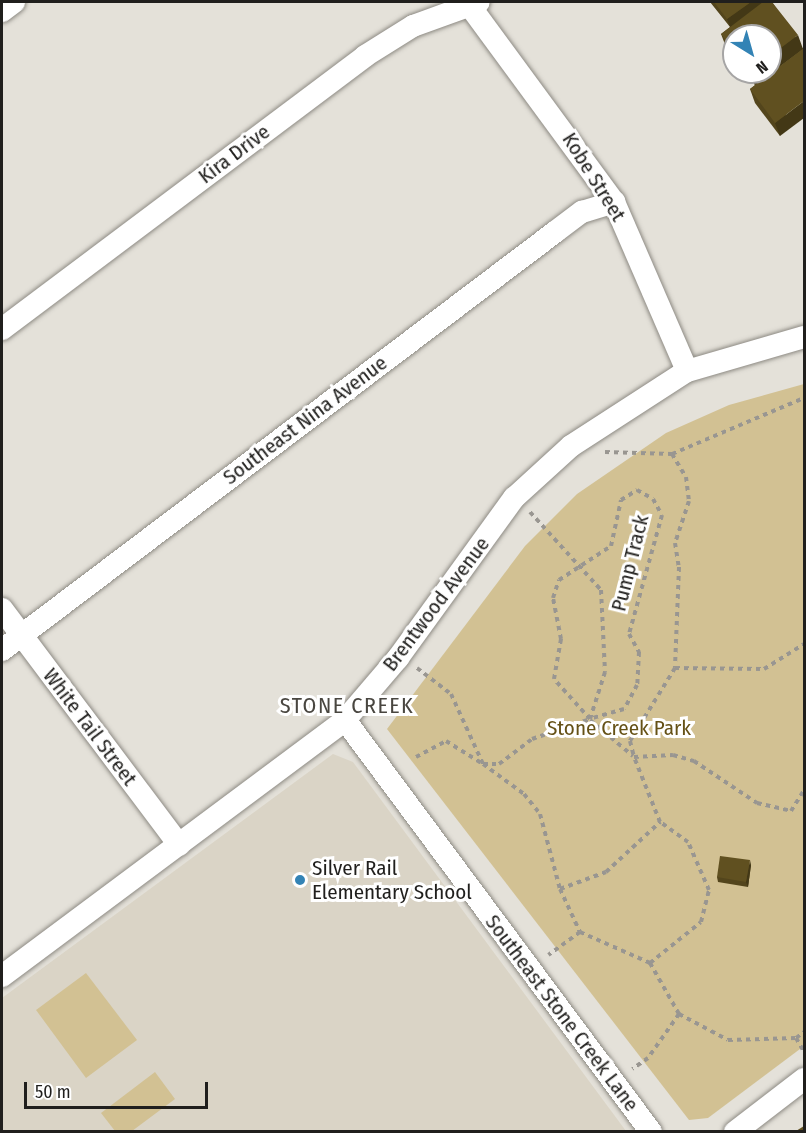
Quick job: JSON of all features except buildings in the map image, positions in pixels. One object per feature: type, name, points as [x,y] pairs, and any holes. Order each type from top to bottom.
[{"type":"street","points":[[2,11],[14,2]]},
{"type":"street","name":"Kobe Street","points":[[472,3],[614,202],[687,372]]},
{"type":"street","name":"Kira Drive","points":[[2,329],[365,56],[414,26],[472,3]]},
{"type":"street","name":"Southeast Nina Avenue","points":[[2,650],[582,212],[614,202]]},
{"type":"street","name":"Brentwood Avenue","points":[[2,976],[345,720],[398,658],[514,498],[571,446],[687,372],[804,337]]},
{"type":"street","name":"White Tail Street","points":[[2,609],[179,845]]},
{"type":"street","name":"Southeast Stone Creek Lane","points":[[345,720],[651,1131]]},
{"type":"street","points":[[735,1131],[804,1079]]},
{"type":"path","points":[[601,452],[672,454],[804,398]]},
{"type":"path","points":[[650,963],[701,922],[709,890],[688,842],[660,822],[634,758],[630,741],[675,668],[680,567],[675,543],[689,501],[686,477],[672,454]]},
{"type":"path","name":"Pump Track","points":[[637,489],[653,499],[662,514],[629,634],[639,652],[637,685],[624,709],[590,719],[554,679],[561,639],[553,598],[559,580],[583,564],[611,546],[621,500],[637,489]]},
{"type":"path","points":[[514,498],[583,564],[601,590],[606,672],[590,719]]},
{"type":"path","points":[[675,668],[764,669],[804,644]]},
{"type":"path","points":[[398,658],[452,694],[483,764]]},
{"type":"path","points":[[590,719],[634,758],[673,755],[694,761],[757,803],[791,810],[804,790]]},
{"type":"path","points":[[483,764],[499,764],[532,739],[590,719]]},
{"type":"path","points":[[416,757],[446,741],[524,794],[540,814],[560,889],[580,932],[650,963],[679,1014],[728,1040],[796,1038],[804,1032]]},
{"type":"path","points":[[560,889],[606,872],[660,822]]},
{"type":"path","points":[[530,969],[580,932]]},
{"type":"path","points":[[614,1082],[648,1058],[679,1014]]},
{"type":"path","points":[[796,1038],[804,1052]]},
{"type":"shaded area","name":"Silver Rail Elementary School","points":[[333,754],[353,762],[626,1131],[2,1132],[2,998]]},
{"type":"green space","name":"Stone Creek Park","points":[[804,384],[804,1046],[708,1118],[689,1120],[387,729],[525,546],[577,494],[666,433],[729,405]]},
{"type":"green space","points":[[86,973],[137,1040],[86,1078],[36,1010]]},
{"type":"green space","points":[[155,1072],[175,1099],[132,1131],[115,1131],[101,1113]]},
{"type":"place","name":"Silver Rail Elementary School","points":[[300,880]]},
{"type":"district","name":"STONE CREEK","points":[[347,706]]}]
